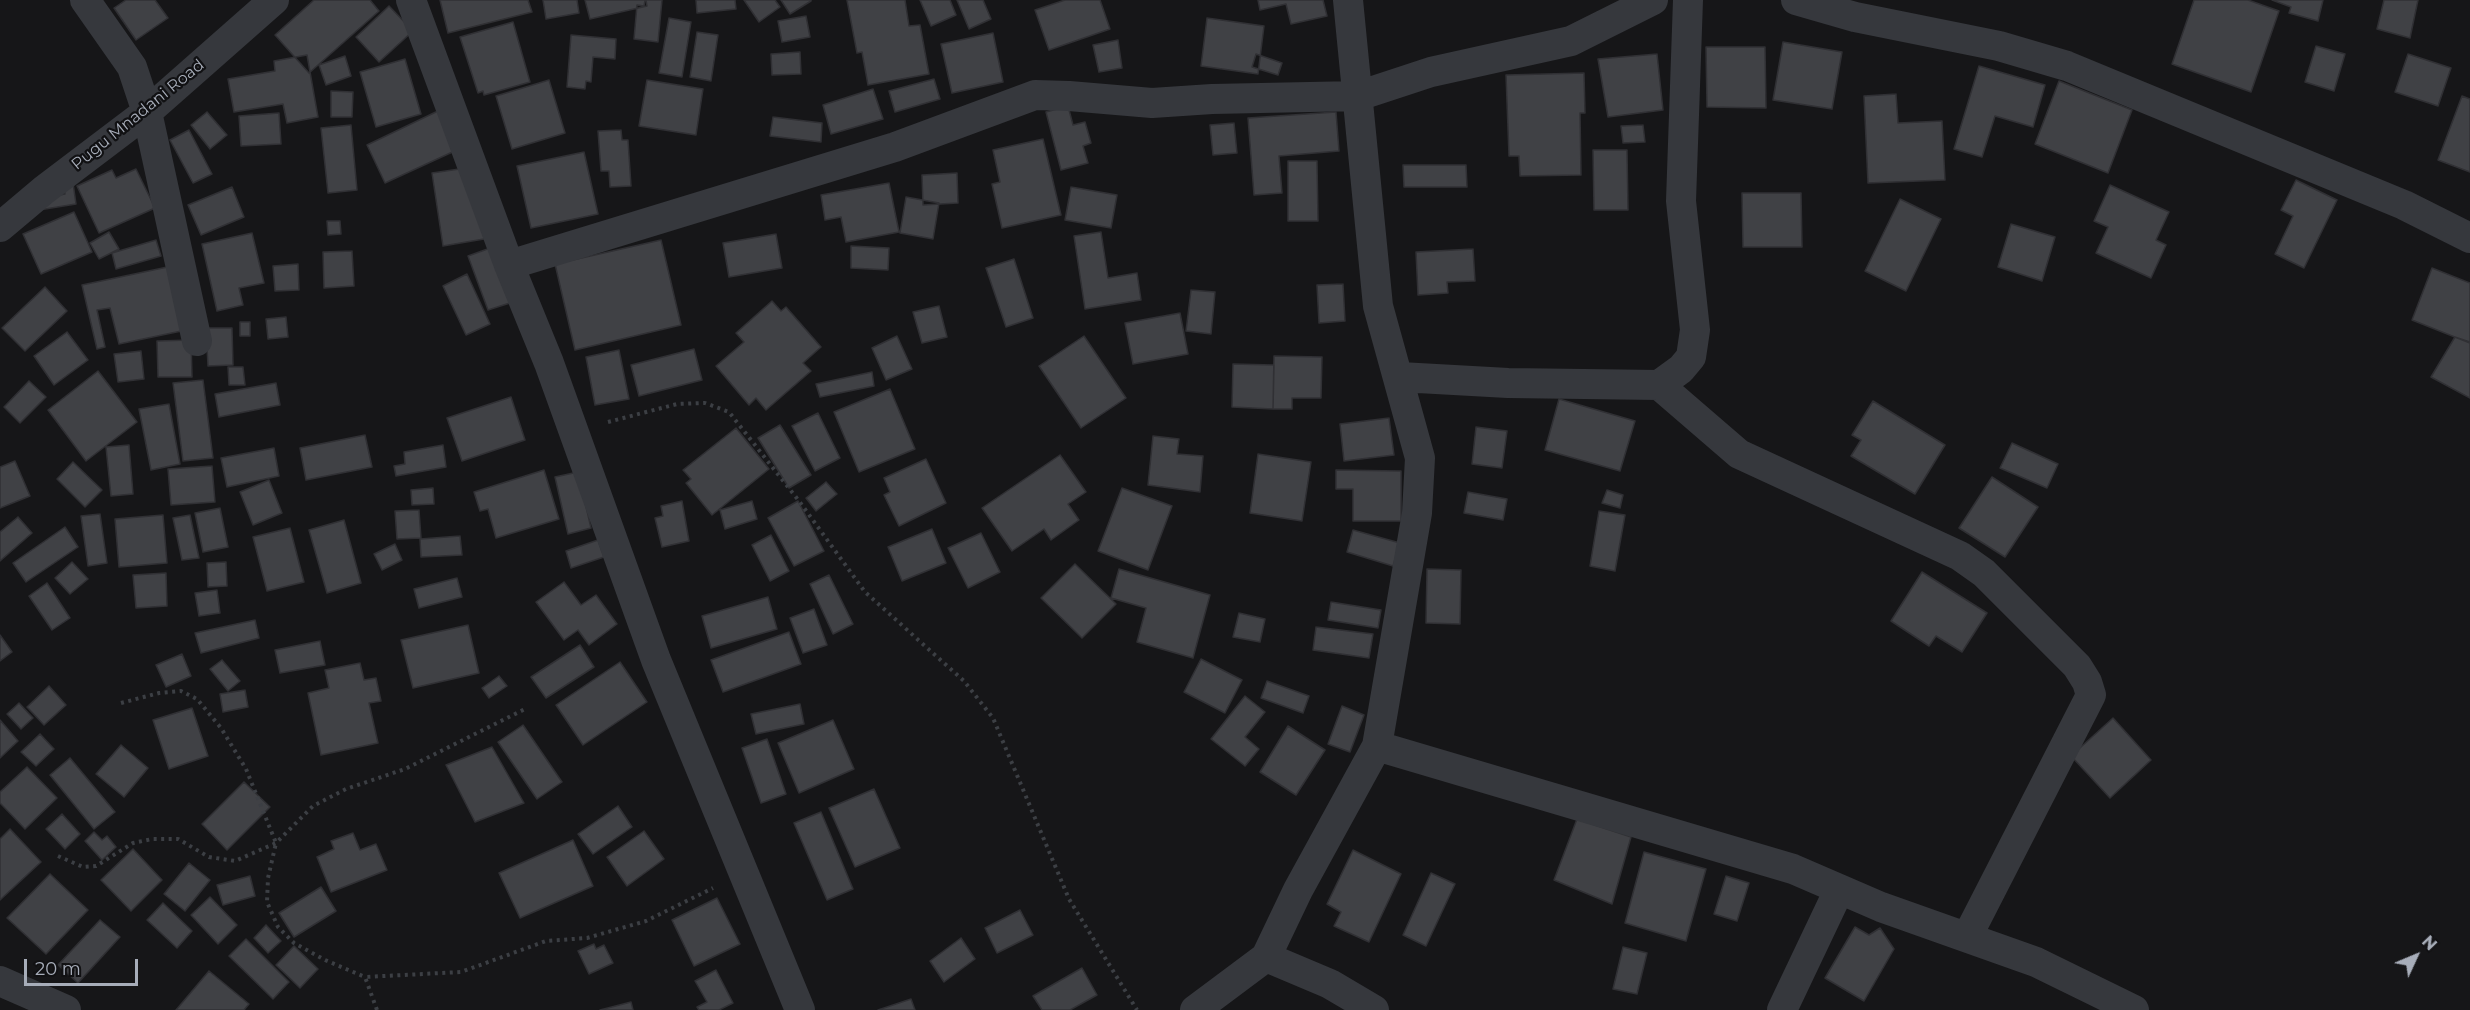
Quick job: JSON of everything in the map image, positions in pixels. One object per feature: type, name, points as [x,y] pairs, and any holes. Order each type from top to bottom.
[{"type":"street","points":[[85,0],[132,67],[147,112],[197,341]]},
{"type":"street","name":"Pugu Mnadani Road","points":[[0,227],[44,190],[147,112],[274,0]]},
{"type":"street","points":[[411,0],[573,431],[656,660],[800,1010]]},
{"type":"street","points":[[1195,1010],[1266,957],[1298,890],[1377,746],[1420,484],[1420,458],[1400,377],[1378,306],[1348,0]]},
{"type":"street","points":[[509,265],[895,147],[1035,96],[1069,96],[1152,103],[1212,99],[1358,96],[1431,72],[1571,41],[1653,0]]},
{"type":"street","points":[[1400,377],[1508,383],[1659,385],[1681,369],[1694,347],[1695,330],[1681,201],[1688,0]]},
{"type":"street","points":[[1796,0],[1855,17],[1999,46],[2067,66],[2404,205],[2470,238]]},
{"type":"street","points":[[1659,385],[1739,454],[1929,540],[1968,561],[1984,573],[2077,666],[2087,682],[2091,695],[1967,937]]},
{"type":"street","points":[[1377,746],[1792,868],[1839,890],[2036,962],[2134,1010]]},
{"type":"street","points":[[1782,1010],[1839,890]]},
{"type":"street","points":[[1266,957],[1330,984],[1374,1010]]},
{"type":"street","points":[[0,981],[66,1010]]},
{"type":"path","points":[[573,431],[677,404],[705,403],[729,412],[799,501],[864,592],[964,681],[993,718],[1069,899],[1137,1010]]},
{"type":"path","points":[[121,703],[159,693],[181,691],[197,699],[221,728],[246,769],[276,843],[268,878],[267,902],[278,927],[294,943],[325,960],[365,977],[461,972],[546,941],[587,938],[646,921],[743,873]]},
{"type":"path","points":[[58,856],[83,867],[96,866],[133,843],[152,839],[178,839],[209,857],[235,861],[276,843],[313,806],[346,789],[405,769],[526,708]]},
{"type":"path","points":[[365,977],[376,1010]]},
{"type":"building","points":[[126,0],[155,0],[168,18],[136,40],[114,8]]},
{"type":"building","points":[[314,0],[370,0],[379,11],[309,73],[275,35]]},
{"type":"building","points":[[440,0],[528,0],[532,12],[448,33]]},
{"type":"building","points":[[543,0],[577,0],[579,13],[546,19]]},
{"type":"building","points":[[585,0],[646,0],[647,6],[590,19]]},
{"type":"building","points":[[645,0],[662,0],[658,42],[634,39],[637,5],[644,6]]},
{"type":"building","points":[[696,0],[735,0],[736,9],[697,13]]},
{"type":"building","points":[[744,0],[775,0],[780,7],[759,22]]},
{"type":"building","points":[[781,0],[811,0],[811,1],[790,14]]},
{"type":"building","points":[[847,0],[905,0],[909,26],[920,25],[929,74],[868,85],[862,52],[857,53]]},
{"type":"building","points":[[920,0],[950,0],[956,15],[931,26]]},
{"type":"building","points":[[957,0],[983,0],[991,19],[969,29]]},
{"type":"building","points":[[1065,0],[1100,0],[1110,29],[1049,50],[1035,10]]},
{"type":"building","points":[[1258,0],[1323,0],[1327,16],[1291,24],[1286,4],[1260,10]]},
{"type":"building","points":[[2194,0],[2248,0],[2279,11],[2251,92],[2172,64]]},
{"type":"building","points":[[2272,0],[2323,0],[2318,21],[2289,13],[2291,7]]},
{"type":"building","points":[[2384,0],[2418,0],[2410,38],[2377,29]]},
{"type":"building","points":[[389,6],[413,31],[379,62],[356,37]]},
{"type":"building","points":[[806,16],[810,37],[782,42],[778,21]]},
{"type":"building","points":[[669,18],[691,22],[682,77],[659,73]]},
{"type":"building","points":[[1207,18],[1264,26],[1258,74],[1201,66]]},
{"type":"building","points":[[513,22],[530,82],[484,95],[483,91],[478,93],[460,37]]},
{"type":"building","points":[[697,32],[718,35],[711,81],[690,77]]},
{"type":"building","points":[[993,33],[1003,82],[952,93],[941,44]]},
{"type":"building","points":[[571,35],[616,39],[615,59],[593,57],[591,82],[586,81],[585,89],[567,87]]},
{"type":"building","points":[[1118,40],[1122,68],[1099,72],[1093,45]]},
{"type":"building","points":[[1783,42],[1842,52],[1832,109],[1773,100]]},
{"type":"building","points":[[2316,46],[2345,54],[2334,91],[2305,82]]},
{"type":"building","points":[[1706,47],[1765,47],[1766,108],[1707,107]]},
{"type":"building","points":[[800,52],[801,74],[772,75],[771,54]]},
{"type":"building","points":[[1256,54],[1282,63],[1278,75],[1252,67]]},
{"type":"building","points":[[1657,54],[1663,110],[1608,117],[1598,59]]},
{"type":"building","points":[[2408,54],[2451,68],[2438,106],[2395,92]]},
{"type":"building","points":[[307,55],[318,117],[287,123],[283,104],[234,112],[228,79],[275,71],[274,61]]},
{"type":"building","points":[[345,56],[351,76],[326,85],[319,65]]},
{"type":"building","points":[[405,59],[421,114],[376,127],[360,72]]},
{"type":"building","points":[[1979,66],[2045,85],[2033,127],[1995,116],[1982,157],[1954,149]]},
{"type":"building","points":[[1584,73],[1585,113],[1580,113],[1581,175],[1520,176],[1519,156],[1509,156],[1506,75]]},
{"type":"building","points":[[934,79],[940,99],[895,112],[889,91]]},
{"type":"building","points":[[549,80],[565,133],[512,149],[496,96]]},
{"type":"building","points":[[647,80],[703,89],[696,135],[639,126]]},
{"type":"building","points":[[2059,81],[2132,110],[2108,173],[2035,144]]},
{"type":"building","points":[[873,89],[883,119],[831,134],[823,105]]},
{"type":"building","points":[[331,91],[353,92],[352,117],[331,117]]},
{"type":"building","points":[[1896,94],[1898,123],[1942,121],[1945,180],[1868,183],[1864,96]]},
{"type":"building","points":[[2462,96],[2470,99],[2470,172],[2438,160]]},
{"type":"building","points":[[1068,106],[1073,125],[1085,122],[1091,143],[1083,146],[1088,163],[1061,170],[1046,112]]},
{"type":"building","points":[[440,110],[459,149],[385,183],[367,145]]},
{"type":"building","points":[[207,112],[227,135],[210,149],[191,125]]},
{"type":"building","points":[[1336,112],[1339,151],[1279,156],[1282,193],[1254,195],[1248,118]]},
{"type":"building","points":[[279,113],[281,144],[241,146],[239,116]]},
{"type":"building","points":[[773,117],[822,123],[821,142],[770,136]]},
{"type":"building","points":[[1234,123],[1237,153],[1213,155],[1210,125]]},
{"type":"building","points":[[351,125],[357,190],[328,193],[321,128]]},
{"type":"building","points":[[1643,125],[1645,142],[1623,143],[1621,126]]},
{"type":"building","points":[[189,130],[212,174],[193,183],[170,140]]},
{"type":"building","points":[[621,130],[622,140],[628,140],[631,186],[610,187],[609,171],[601,171],[598,131]]},
{"type":"building","points":[[1043,139],[1061,215],[1002,228],[992,184],[1000,182],[993,150]]},
{"type":"building","points":[[1593,150],[1627,150],[1628,210],[1594,210]]},
{"type":"building","points":[[584,152],[598,214],[531,228],[517,166]]},
{"type":"building","points":[[1288,161],[1317,161],[1318,221],[1288,221]]},
{"type":"building","points":[[1403,165],[1466,165],[1467,187],[1404,187]]},
{"type":"building","points":[[473,167],[484,239],[443,246],[432,173]]},
{"type":"building","points":[[136,169],[155,208],[99,233],[77,186],[112,170],[116,178]]},
{"type":"building","points":[[957,173],[958,203],[923,205],[922,175]]},
{"type":"building","points":[[72,176],[76,204],[39,210],[37,199],[65,194],[63,178]]},
{"type":"building","points":[[2296,180],[2337,200],[2304,268],[2275,254],[2293,216],[2281,210]]},
{"type":"building","points":[[889,183],[899,232],[846,242],[841,217],[825,220],[821,195]]},
{"type":"building","points":[[2110,185],[2169,212],[2156,240],[2166,245],[2151,278],[2096,253],[2108,227],[2094,221]]},
{"type":"building","points":[[232,187],[244,217],[201,235],[188,205]]},
{"type":"building","points":[[1071,187],[1117,195],[1111,228],[1065,220]]},
{"type":"building","points":[[1742,193],[1801,193],[1802,247],[1743,247]]},
{"type":"building","points":[[906,197],[939,203],[933,239],[900,233]]},
{"type":"building","points":[[1900,199],[1941,219],[1906,291],[1865,271]]},
{"type":"building","points":[[74,212],[92,252],[41,274],[23,234]]},
{"type":"building","points":[[327,221],[340,221],[341,234],[328,235]]},
{"type":"building","points":[[2011,224],[2055,237],[2042,281],[1998,267]]},
{"type":"building","points":[[109,232],[119,249],[99,259],[90,243]]},
{"type":"building","points":[[1101,232],[1108,278],[1137,273],[1141,300],[1085,309],[1074,236]]},
{"type":"building","points":[[252,233],[264,283],[239,288],[243,305],[217,311],[202,244]]},
{"type":"building","points":[[776,234],[782,268],[729,277],[723,243]]},
{"type":"building","points":[[156,240],[161,256],[116,269],[112,253]]},
{"type":"building","points":[[661,240],[681,325],[575,350],[555,264]]},
{"type":"building","points":[[851,246],[889,248],[888,270],[851,268]]},
{"type":"building","points":[[493,247],[513,302],[488,310],[468,256]]},
{"type":"building","points":[[1473,249],[1475,281],[1447,282],[1448,293],[1418,295],[1416,252]]},
{"type":"building","points":[[352,251],[354,286],[324,288],[323,252]]},
{"type":"building","points":[[1014,259],[1033,318],[1006,327],[986,268]]},
{"type":"building","points":[[298,264],[299,290],[275,291],[273,266]]},
{"type":"building","points":[[177,265],[191,329],[119,344],[110,308],[97,310],[105,347],[97,349],[82,285]]},
{"type":"building","points":[[2432,268],[2470,283],[2470,343],[2412,320]]},
{"type":"building","points":[[467,274],[490,324],[466,335],[443,286]]},
{"type":"building","points":[[1343,284],[1345,321],[1319,323],[1317,285]]},
{"type":"building","points":[[45,287],[67,311],[25,351],[2,328]]},
{"type":"building","points":[[1191,290],[1215,292],[1211,334],[1186,331]]},
{"type":"building","points":[[772,301],[781,311],[786,307],[821,347],[803,363],[811,371],[766,410],[756,398],[749,405],[716,366],[744,342],[736,333]]},
{"type":"building","points":[[939,306],[947,337],[922,343],[913,312]]},
{"type":"building","points":[[1180,313],[1188,354],[1133,364],[1125,323]]},
{"type":"building","points":[[286,317],[288,337],[268,339],[266,319]]},
{"type":"building","points":[[240,322],[250,322],[250,336],[240,336]]},
{"type":"building","points":[[206,328],[232,328],[233,365],[208,366]]},
{"type":"building","points":[[67,332],[88,360],[54,385],[34,356]]},
{"type":"building","points":[[897,336],[912,369],[886,380],[872,348]]},
{"type":"building","points":[[1084,336],[1126,398],[1081,428],[1039,366]]},
{"type":"building","points":[[2455,337],[2470,342],[2470,398],[2431,377]]},
{"type":"building","points":[[191,340],[192,377],[158,377],[157,341]]},
{"type":"building","points":[[694,349],[702,380],[639,396],[631,365]]},
{"type":"building","points":[[619,350],[629,399],[595,405],[586,357]]},
{"type":"building","points":[[141,351],[144,379],[118,382],[114,354]]},
{"type":"building","points":[[1274,356],[1322,357],[1321,398],[1292,398],[1292,409],[1273,409]]},
{"type":"building","points":[[1233,364],[1274,365],[1273,409],[1232,407]]},
{"type":"building","points":[[228,367],[243,367],[245,385],[229,385]]},
{"type":"building","points":[[98,371],[137,422],[86,461],[48,410]]},
{"type":"building","points":[[872,372],[874,386],[820,397],[816,384]]},
{"type":"building","points":[[203,380],[213,458],[183,461],[173,383]]},
{"type":"building","points":[[29,381],[46,397],[20,423],[4,407]]},
{"type":"building","points":[[276,383],[280,405],[219,417],[215,394]]},
{"type":"building","points":[[890,389],[915,449],[859,472],[834,412]]},
{"type":"building","points":[[511,397],[525,440],[462,461],[447,418]]},
{"type":"building","points":[[1559,399],[1635,421],[1620,471],[1545,450]]},
{"type":"building","points":[[1873,401],[1945,445],[1915,494],[1851,456],[1861,440],[1852,435]]},
{"type":"building","points":[[169,404],[180,464],[151,470],[139,409]]},
{"type":"building","points":[[818,413],[840,458],[815,471],[792,426]]},
{"type":"building","points":[[1389,418],[1394,455],[1344,461],[1340,424]]},
{"type":"building","points":[[780,425],[811,475],[789,488],[758,438]]},
{"type":"building","points":[[1476,427],[1507,431],[1502,468],[1472,464]]},
{"type":"building","points":[[736,428],[769,469],[712,515],[686,483],[691,479],[683,470]]},
{"type":"building","points":[[365,435],[372,467],[306,480],[300,448]]},
{"type":"building","points":[[1153,436],[1179,439],[1177,454],[1203,456],[1200,492],[1148,485]]},
{"type":"building","points":[[2012,443],[2058,464],[2047,488],[2000,468]]},
{"type":"building","points":[[129,445],[133,494],[111,496],[106,447]]},
{"type":"building","points":[[443,445],[446,467],[396,476],[394,466],[405,464],[404,452]]},
{"type":"building","points":[[274,448],[279,476],[227,487],[221,458]]},
{"type":"building","points":[[1258,454],[1311,462],[1302,521],[1250,513]]},
{"type":"building","points":[[1060,455],[1086,492],[1068,504],[1079,520],[1051,540],[1044,529],[1012,551],[982,508]]},
{"type":"building","points":[[926,459],[946,503],[899,526],[884,495],[890,492],[884,478]]},
{"type":"building","points":[[15,461],[30,496],[0,508],[0,467]]},
{"type":"building","points":[[73,462],[102,490],[85,507],[57,479]]},
{"type":"building","points":[[212,466],[215,502],[171,505],[168,469]]},
{"type":"building","points":[[544,470],[559,519],[496,538],[488,509],[480,511],[474,492]]},
{"type":"building","points":[[1336,470],[1401,471],[1401,521],[1353,521],[1353,489],[1336,489]]},
{"type":"building","points":[[578,472],[591,528],[568,534],[555,477]]},
{"type":"building","points":[[1992,477],[2038,507],[2005,557],[1959,528]]},
{"type":"building","points":[[269,480],[282,513],[253,525],[240,492]]},
{"type":"building","points":[[826,482],[837,494],[816,511],[806,498]]},
{"type":"building","points":[[433,488],[434,504],[412,505],[411,490]]},
{"type":"building","points":[[1122,488],[1172,506],[1148,570],[1098,551]]},
{"type":"building","points":[[1607,490],[1623,495],[1620,508],[1602,503]]},
{"type":"building","points":[[1468,492],[1507,499],[1503,520],[1464,513]]},
{"type":"building","points":[[682,501],[689,541],[662,547],[655,518],[663,516],[661,506]]},
{"type":"building","points":[[752,501],[757,519],[725,529],[720,510]]},
{"type":"building","points":[[798,501],[824,551],[794,566],[768,518]]},
{"type":"building","points":[[220,508],[228,547],[203,552],[195,513]]},
{"type":"building","points":[[419,510],[421,538],[397,539],[395,511]]},
{"type":"building","points":[[1599,511],[1625,515],[1615,571],[1590,566]]},
{"type":"building","points":[[100,514],[107,563],[88,566],[81,516]]},
{"type":"building","points":[[163,515],[167,563],[119,567],[115,519]]},
{"type":"building","points":[[190,515],[199,558],[182,560],[173,518]]},
{"type":"building","points":[[18,517],[32,533],[0,561],[0,532]]},
{"type":"building","points":[[344,520],[361,583],[327,593],[309,530]]},
{"type":"building","points":[[65,527],[78,547],[26,582],[13,563]]},
{"type":"building","points":[[290,528],[304,582],[267,591],[253,537]]},
{"type":"building","points":[[932,529],[946,563],[902,581],[888,547]]},
{"type":"building","points":[[1353,530],[1400,543],[1393,566],[1347,552]]},
{"type":"building","points":[[981,533],[1000,572],[968,588],[948,548]]},
{"type":"building","points":[[771,535],[789,571],[770,581],[752,545]]},
{"type":"building","points":[[460,536],[462,555],[421,557],[420,539]]},
{"type":"building","points":[[598,540],[604,557],[571,568],[566,551]]},
{"type":"building","points":[[395,544],[402,560],[382,570],[374,554]]},
{"type":"building","points":[[72,562],[88,579],[70,594],[55,578]]},
{"type":"building","points":[[226,562],[227,586],[208,587],[207,563]]},
{"type":"building","points":[[1075,564],[1116,604],[1082,638],[1041,598]]},
{"type":"building","points":[[1119,569],[1210,595],[1193,658],[1137,642],[1146,608],[1111,598]]},
{"type":"building","points":[[1427,569],[1461,570],[1460,624],[1426,623]]},
{"type":"building","points":[[1922,572],[1987,613],[1962,652],[1936,636],[1929,646],[1891,621]]},
{"type":"building","points":[[166,573],[167,606],[136,608],[133,575]]},
{"type":"building","points":[[829,575],[853,624],[833,634],[810,584]]},
{"type":"building","points":[[457,578],[462,597],[419,608],[414,589]]},
{"type":"building","points":[[564,582],[581,605],[596,595],[617,624],[589,645],[578,630],[564,640],[536,602]]},
{"type":"building","points":[[47,583],[70,618],[52,630],[29,596]]},
{"type":"building","points":[[217,590],[220,613],[199,616],[195,593]]},
{"type":"building","points":[[768,597],[777,629],[711,648],[702,616]]},
{"type":"building","points":[[1331,602],[1381,610],[1378,628],[1328,620]]},
{"type":"building","points":[[814,609],[827,645],[803,653],[790,618]]},
{"type":"building","points":[[1239,613],[1265,619],[1260,642],[1233,637]]},
{"type":"building","points":[[255,620],[259,638],[201,653],[195,633]]},
{"type":"building","points":[[468,625],[479,673],[413,688],[401,640]]},
{"type":"building","points":[[1316,627],[1373,634],[1369,658],[1313,650]]},
{"type":"building","points":[[789,632],[801,664],[723,692],[711,660]]},
{"type":"building","points":[[0,635],[12,652],[0,661]]},
{"type":"building","points":[[320,641],[325,665],[280,673],[275,650]]},
{"type":"building","points":[[580,645],[594,667],[546,698],[531,677]]},
{"type":"building","points":[[182,654],[191,676],[166,687],[156,665]]},
{"type":"building","points":[[1201,659],[1242,680],[1225,713],[1184,692]]},
{"type":"building","points":[[222,660],[240,681],[228,691],[210,669]]},
{"type":"building","points":[[620,662],[647,702],[583,745],[556,705]]},
{"type":"building","points":[[360,663],[364,680],[376,678],[381,701],[369,703],[378,743],[321,755],[308,693],[329,688],[325,670]]},
{"type":"building","points":[[499,676],[507,686],[489,698],[482,688]]},
{"type":"building","points":[[1267,681],[1309,696],[1303,713],[1261,698]]},
{"type":"building","points":[[49,686],[66,705],[44,725],[27,707]]},
{"type":"building","points":[[245,690],[248,707],[223,712],[220,694]]},
{"type":"building","points":[[1245,696],[1265,712],[1245,737],[1259,749],[1245,766],[1211,739]]},
{"type":"building","points":[[19,703],[33,718],[21,729],[7,714]]},
{"type":"building","points":[[800,704],[804,724],[756,734],[751,714]]},
{"type":"building","points":[[1342,706],[1364,715],[1350,752],[1328,744]]},
{"type":"building","points":[[192,708],[208,756],[169,769],[153,720]]},
{"type":"building","points":[[2113,718],[2151,760],[2110,798],[2071,756]]},
{"type":"building","points":[[0,720],[18,741],[0,758]]},
{"type":"building","points":[[833,720],[854,769],[799,793],[778,743]]},
{"type":"building","points":[[523,725],[562,782],[537,799],[498,742]]},
{"type":"building","points":[[1288,726],[1325,750],[1296,795],[1260,772]]},
{"type":"building","points":[[40,734],[54,749],[36,766],[21,752]]},
{"type":"building","points":[[767,739],[786,794],[761,803],[742,748]]},
{"type":"building","points":[[121,745],[148,768],[124,797],[96,774]]},
{"type":"building","points":[[492,747],[524,803],[475,822],[446,765]]},
{"type":"building","points":[[70,758],[115,812],[94,829],[50,775]]},
{"type":"building","points":[[27,767],[57,798],[25,829],[0,803],[0,792]]},
{"type":"building","points":[[244,782],[270,807],[227,850],[202,824]]},
{"type":"building","points":[[874,789],[900,848],[855,867],[829,808]]},
{"type":"building","points":[[618,806],[632,827],[593,854],[578,834]]},
{"type":"building","points":[[821,812],[853,889],[827,900],[794,823]]},
{"type":"building","points":[[62,814],[80,834],[65,849],[46,829]]},
{"type":"building","points":[[1577,819],[1631,837],[1612,904],[1554,880]]},
{"type":"building","points":[[10,829],[41,862],[0,900],[0,839]]},
{"type":"building","points":[[644,831],[664,859],[627,886],[607,857]]},
{"type":"building","points":[[94,832],[102,840],[107,836],[116,847],[102,860],[85,841]]},
{"type":"building","points":[[353,833],[360,850],[376,844],[387,870],[331,892],[317,857],[334,849],[331,841]]},
{"type":"building","points":[[573,840],[593,886],[520,918],[499,873]]},
{"type":"building","points":[[133,849],[162,880],[131,911],[101,880]]},
{"type":"building","points":[[1353,850],[1401,874],[1369,942],[1334,926],[1341,912],[1327,904]]},
{"type":"building","points":[[1644,852],[1706,869],[1686,941],[1625,923]]},
{"type":"building","points":[[189,863],[210,880],[185,911],[164,894]]},
{"type":"building","points":[[1431,873],[1455,884],[1426,946],[1403,935]]},
{"type":"building","points":[[50,874],[88,910],[46,954],[7,918]]},
{"type":"building","points":[[250,876],[255,896],[223,905],[217,885]]},
{"type":"building","points":[[1726,876],[1749,883],[1737,921],[1714,914]]},
{"type":"building","points":[[321,887],[336,911],[294,937],[279,913]]},
{"type":"building","points":[[210,897],[237,925],[218,944],[191,915]]},
{"type":"building","points":[[717,898],[740,944],[694,966],[672,920]]},
{"type":"building","points":[[163,903],[192,931],[177,948],[147,920]]},
{"type":"building","points":[[1020,910],[1033,935],[997,953],[985,928]]},
{"type":"building","points":[[100,920],[120,937],[78,983],[58,965]]},
{"type":"building","points":[[266,925],[281,941],[268,953],[254,938]]},
{"type":"building","points":[[1855,927],[1869,935],[1880,928],[1894,949],[1864,1001],[1825,978]]},
{"type":"building","points":[[961,938],[975,959],[944,982],[930,961]]},
{"type":"building","points":[[246,939],[289,982],[273,999],[229,956]]},
{"type":"building","points":[[594,944],[596,949],[604,945],[613,963],[589,974],[578,951]]},
{"type":"building","points":[[294,946],[318,969],[300,988],[276,965]]},
{"type":"building","points":[[1623,947],[1647,953],[1637,994],[1613,989]]},
{"type":"building","points":[[1082,968],[1097,995],[1070,1010],[1042,1010],[1033,996]]},
{"type":"building","points":[[716,970],[733,1003],[719,1010],[699,1010],[697,1007],[707,1002],[695,981]]},
{"type":"building","points":[[209,971],[249,1004],[244,1010],[176,1010]]},
{"type":"building","points":[[911,999],[915,1010],[878,1010]]},
{"type":"building","points":[[631,1002],[633,1010],[600,1010]]}]
